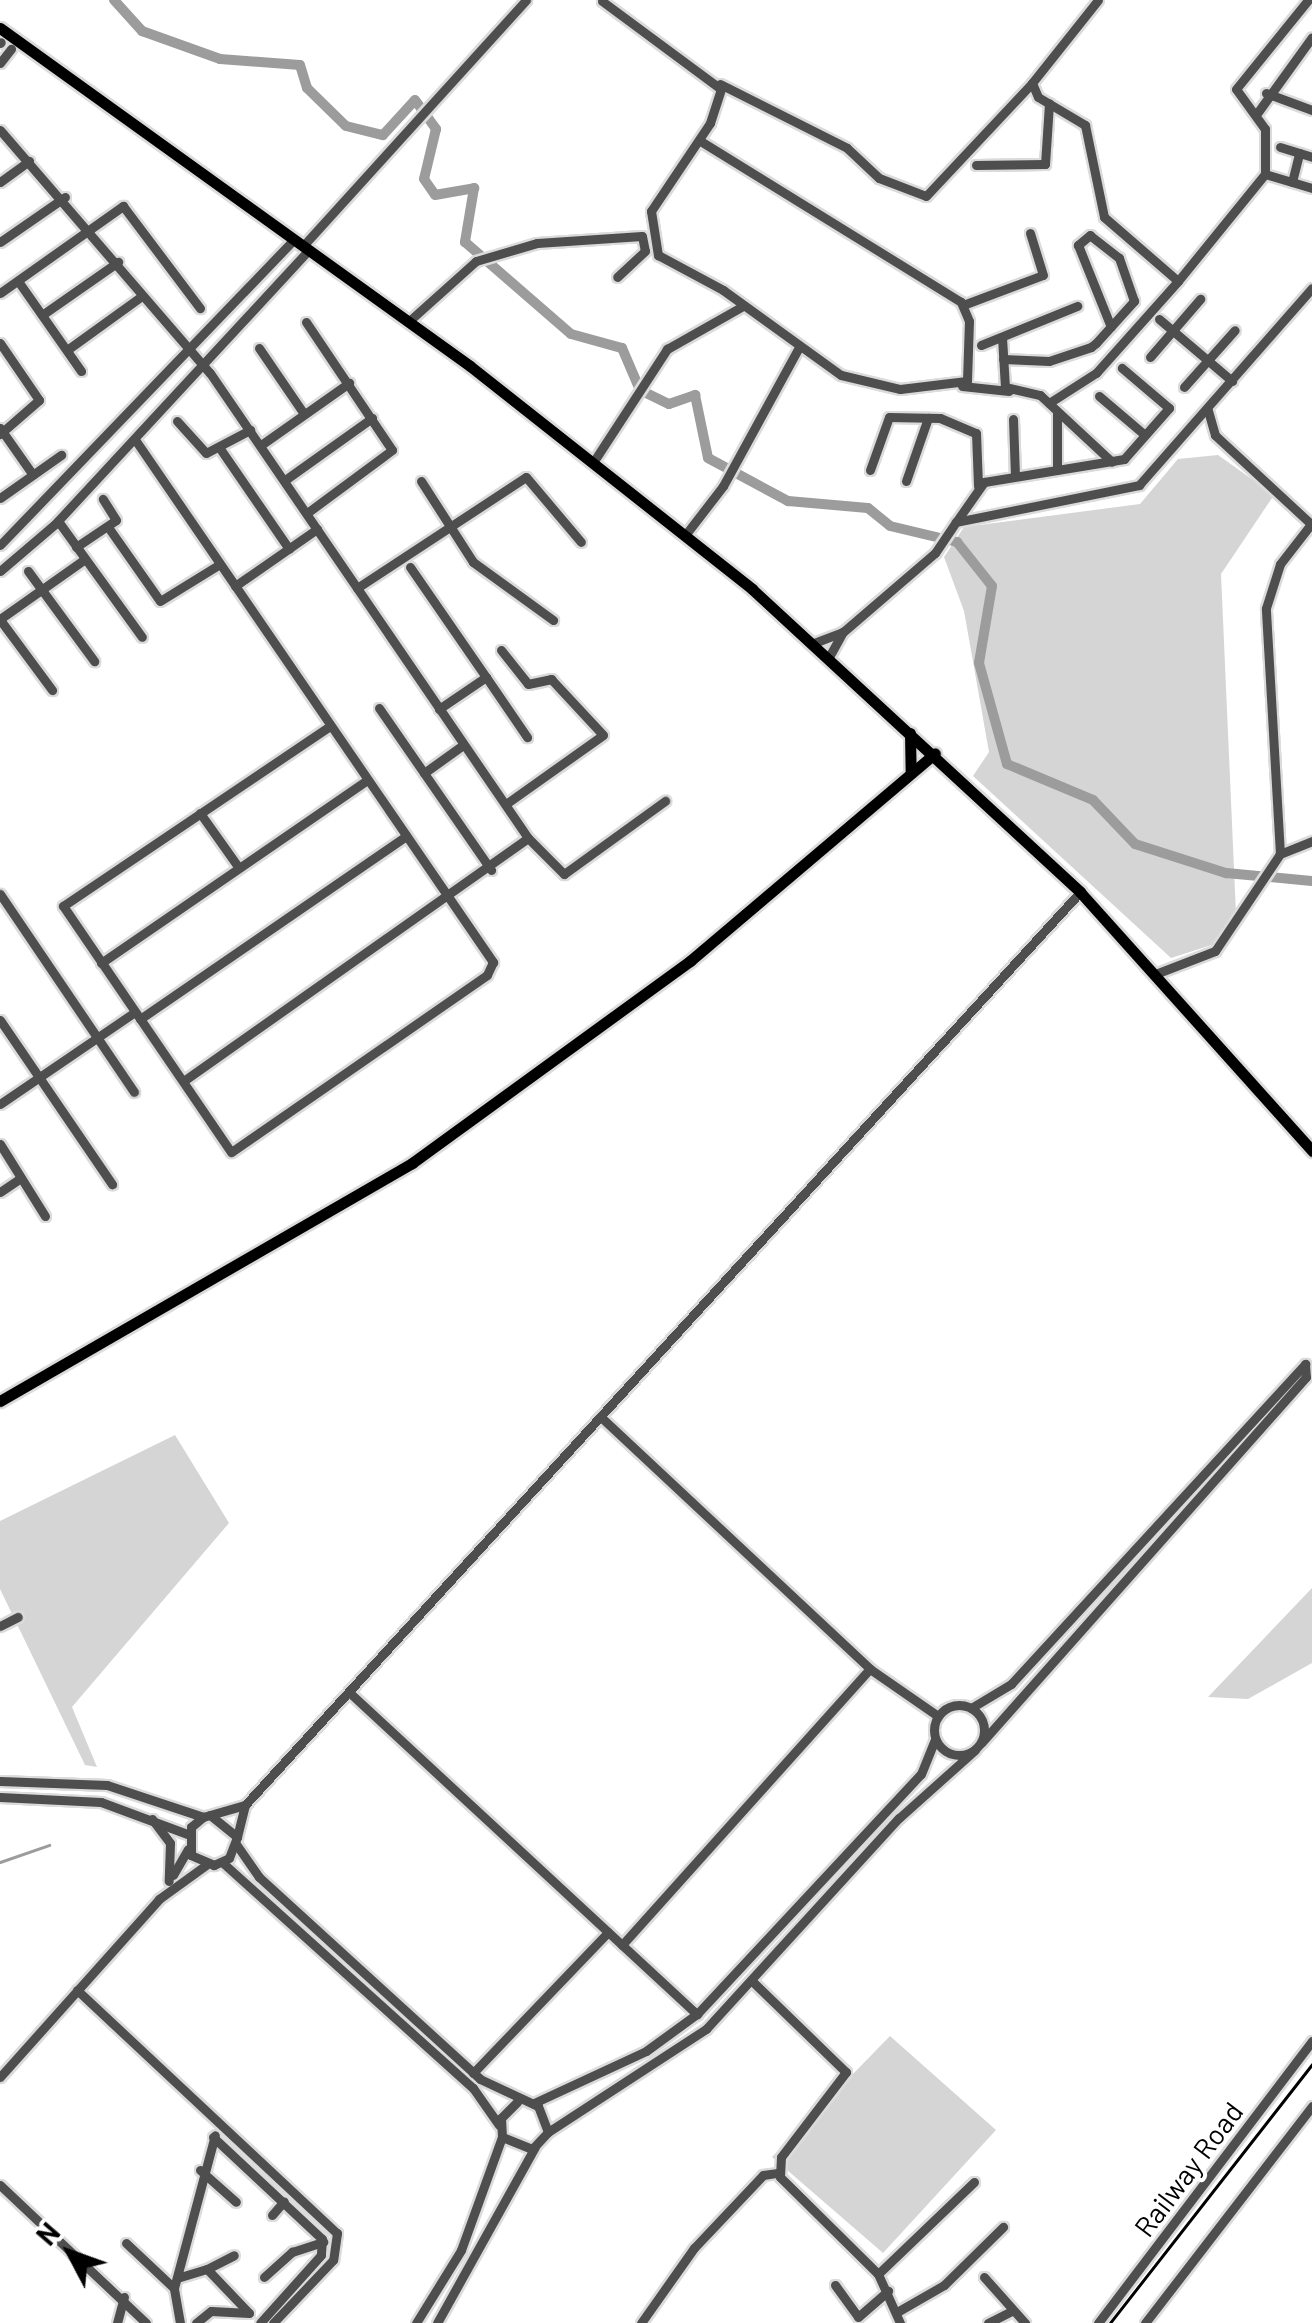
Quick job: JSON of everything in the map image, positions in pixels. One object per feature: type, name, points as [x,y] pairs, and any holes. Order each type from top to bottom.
[{"type":"main road","points":[[0,28],[594,461],[814,643],[1080,892],[1158,973],[1312,1150]]},
{"type":"main road","points":[[908,729],[914,771]]},
{"type":"main road","points":[[0,1401],[412,1163],[690,961],[935,754]]},
{"type":"main road","points":[[914,771],[958,774]]},
{"type":"street","points":[[0,571],[58,521],[136,441],[432,96],[526,0]]},
{"type":"street","points":[[602,0],[718,83],[926,196],[1032,83],[1098,0]]},
{"type":"street","points":[[1049,403],[1096,373],[1265,174],[1270,146],[1258,112],[1236,90],[1308,0]]},
{"type":"street","points":[[1258,112],[1266,93],[1312,38]]},
{"type":"street","points":[[0,62],[12,49]]},
{"type":"street","points":[[718,83],[722,100],[700,141],[652,211],[651,243],[798,349],[861,382],[1009,390],[1049,403],[1112,462]]},
{"type":"street","points":[[1032,83],[1048,103],[1085,124],[1104,216],[1178,281]]},
{"type":"street","points":[[1266,93],[1312,110]]},
{"type":"street","points":[[976,165],[1045,164],[1048,103]]},
{"type":"street","points":[[0,130],[92,228],[185,354],[250,430],[528,838],[564,874],[665,801]]},
{"type":"street","points":[[700,141],[962,304]]},
{"type":"street","points":[[1280,148],[1312,158]]},
{"type":"street","points":[[1292,182],[1299,154]]},
{"type":"street","points":[[0,182],[29,161]]},
{"type":"street","points":[[1265,174],[1312,188]]},
{"type":"street","points":[[0,242],[65,197]]},
{"type":"street","points":[[0,293],[127,208],[200,308]]},
{"type":"street","points":[[962,304],[1042,275],[1030,233]]},
{"type":"street","points":[[408,322],[476,261],[494,252],[642,236],[645,251],[616,277]]},
{"type":"street","points":[[1003,359],[1049,361],[1090,347],[1110,326],[1135,294],[1118,258],[1090,236],[1078,245],[1110,326]]},
{"type":"street","points":[[0,546],[185,354],[301,246]]},
{"type":"street","points":[[42,315],[118,262]]},
{"type":"street","points":[[18,280],[81,371]]},
{"type":"street","points":[[954,525],[1132,489],[1208,410],[1312,288]]},
{"type":"street","points":[[67,350],[142,296]]},
{"type":"street","points":[[1150,357],[1200,299]]},
{"type":"street","points":[[962,304],[970,373],[962,386]]},
{"type":"street","points":[[594,461],[632,394],[656,363],[743,306]]},
{"type":"street","points":[[981,345],[1078,306]]},
{"type":"street","points":[[1159,319],[1232,381]]},
{"type":"street","points":[[306,322],[372,418],[390,456],[308,513]]},
{"type":"street","points":[[1184,387],[1236,330]]},
{"type":"street","points":[[1002,336],[1009,390]]},
{"type":"street","points":[[0,343],[38,400],[1,431],[33,475]]},
{"type":"street","points":[[259,348],[304,414]]},
{"type":"street","points":[[686,534],[723,486],[798,349]]},
{"type":"street","points":[[978,486],[1015,476],[1112,462],[1146,435],[1168,405],[1122,368]]},
{"type":"street","points":[[261,445],[349,383]]},
{"type":"street","points":[[1098,396],[1146,435]]},
{"type":"street","points":[[1158,973],[1215,951],[1279,856],[1266,608],[1280,564],[1311,524],[1215,435],[1208,410]]},
{"type":"street","points":[[1056,470],[1057,414]]},
{"type":"street","points":[[814,643],[843,632],[944,543],[978,486],[976,433],[928,418],[889,417],[870,470]]},
{"type":"street","points":[[285,480],[372,418]]},
{"type":"street","points":[[906,481],[928,418]]},
{"type":"street","points":[[1013,419],[1015,476]]},
{"type":"street","points":[[177,420],[197,448],[221,450],[250,430]]},
{"type":"street","points":[[136,441],[493,962],[472,986],[230,1152],[63,906],[330,726]]},
{"type":"street","points":[[221,450],[288,549]]},
{"type":"street","points":[[0,498],[61,455]]},
{"type":"street","points":[[357,588],[526,477],[581,542]]},
{"type":"street","points":[[420,481],[501,590],[554,620]]},
{"type":"street","points":[[76,546],[108,527],[116,516],[103,498]]},
{"type":"street","points":[[58,521],[142,637]]},
{"type":"street","points":[[108,527],[160,601],[220,564]]},
{"type":"street","points":[[235,586],[317,528]]},
{"type":"street","points":[[52,690],[1,620],[85,559]]},
{"type":"street","points":[[410,567],[527,737]]},
{"type":"street","points":[[28,570],[94,661]]},
{"type":"street","points":[[830,657],[843,632]]},
{"type":"street","points":[[501,650],[528,684],[551,679],[603,735],[506,804]]},
{"type":"street","points":[[439,710],[486,677]]},
{"type":"street","points":[[380,708],[491,870]]},
{"type":"street","points":[[424,772],[463,745]]},
{"type":"street","points":[[101,962],[367,780]]},
{"type":"street","points":[[200,812],[239,868]]},
{"type":"street","points":[[0,1104],[406,836]]},
{"type":"street","points":[[183,1081],[491,870],[528,838]]},
{"type":"street","points":[[1279,856],[1312,842]]},
{"type":"street","points":[[223,1863],[236,1841],[245,1805],[1080,892]]},
{"type":"street","points":[[0,894],[134,1092]]},
{"type":"street","points":[[0,1020],[112,1184]]},
{"type":"street","points":[[0,1144],[45,1216]]},
{"type":"street","points":[[0,1192],[21,1178]]},
{"type":"street","points":[[438,2323],[535,2148],[548,2132],[682,2048],[752,1982],[903,1813],[978,1746],[1306,1378],[1305,1364],[1294,1366],[1011,1684],[971,1708],[938,1716],[870,1669],[602,1418]]},
{"type":"street","points":[[0,1626],[18,1617]]},
{"type":"street","points":[[622,1945],[870,1669]]},
{"type":"street","points":[[350,1693],[698,2014]]},
{"type":"street","points":[[971,1708],[984,1727],[978,1746]]},
{"type":"street","points":[[0,1780],[107,1785],[207,1816],[236,1841],[260,1877],[473,2073],[517,2102],[534,2103],[646,2051],[698,2014],[920,1774],[935,1738],[938,1716]]},
{"type":"street","points":[[935,1738],[948,1753],[978,1746]]},
{"type":"street","points":[[0,1797],[66,1796],[150,1816],[187,1834]]},
{"type":"street","points":[[187,1834],[207,1816],[245,1805]]},
{"type":"street","points":[[150,1816],[170,1842],[169,1881]]},
{"type":"street","points":[[0,2077],[158,1899],[188,1849],[187,1834]]},
{"type":"street","points":[[188,1849],[206,1865]]},
{"type":"street","points":[[158,1899],[206,1865],[223,1863],[473,2088],[499,2125],[502,2137],[461,2250],[416,2323]]},
{"type":"street","points":[[473,2073],[608,1932]]},
{"type":"street","points":[[640,2323],[694,2248],[763,2175],[778,2173],[845,2068],[752,1982]]},
{"type":"street","points":[[76,1990],[223,2125],[340,2242],[273,2323]]},
{"type":"street","name":"Railway Road","points":[[1098,2323],[1312,2041]]},
{"type":"street","points":[[499,2125],[517,2102]]},
{"type":"street","points":[[534,2103],[548,2132]]},
{"type":"street","points":[[1145,2323],[1312,2106]]},
{"type":"street","points":[[180,2323],[175,2283],[200,2170],[213,2136],[223,2125]]},
{"type":"street","points":[[213,2136],[284,2200],[323,2242]]},
{"type":"street","points":[[502,2137],[520,2150],[535,2148]]},
{"type":"street","points":[[200,2170],[236,2202]]},
{"type":"street","points":[[778,2173],[878,2274],[898,2318],[944,2284],[1003,2227]]},
{"type":"street","points":[[878,2274],[974,2182]]},
{"type":"street","points":[[0,2184],[146,2323]]},
{"type":"street","points":[[272,2214],[284,2200]]},
{"type":"street","points":[[264,2277],[292,2252],[323,2242]]},
{"type":"street","points":[[260,2323],[323,2242]]},
{"type":"street","points":[[126,2243],[175,2283]]},
{"type":"street","points":[[175,2283],[234,2255]]},
{"type":"street","points":[[196,2323],[211,2311],[249,2313],[207,2269]]},
{"type":"street","points":[[984,2277],[1025,2323]]},
{"type":"street","points":[[835,2285],[858,2317],[888,2291]]},
{"type":"street","points":[[117,2323],[124,2298]]},
{"type":"street","points":[[988,2323],[1012,2311]]},
{"type":"shaded area","points":[[1218,455],[1274,495],[1221,574],[1236,914],[1221,942],[1171,958],[973,776],[989,752],[964,611],[944,557],[964,527],[1140,504],[1178,459]]},
{"type":"shaded area","points":[[175,1435],[229,1523],[72,1707],[97,1767],[85,1765],[0,1589],[0,1521]]},
{"type":"shaded area","points":[[1312,1588],[1312,1663],[1248,1699],[1208,1697]]},
{"type":"shaded area","points":[[890,2036],[996,2130],[883,2253],[772,2157]]},
{"type":"waterway","points":[[114,0],[142,31],[220,59],[300,65],[307,88],[346,126],[383,135],[415,100],[436,129],[424,179],[435,195],[474,188],[465,242],[571,334],[622,348],[640,390],[669,404],[695,395],[708,458],[788,501],[868,508],[890,526],[957,542],[992,586],[979,663],[1007,764],[1093,800],[1135,844],[1226,873],[1312,881]]},
{"type":"waterway","points":[[0,1862],[49,1845]]},
{"type":"tram line","points":[[1110,2323],[1312,2064]]}]
